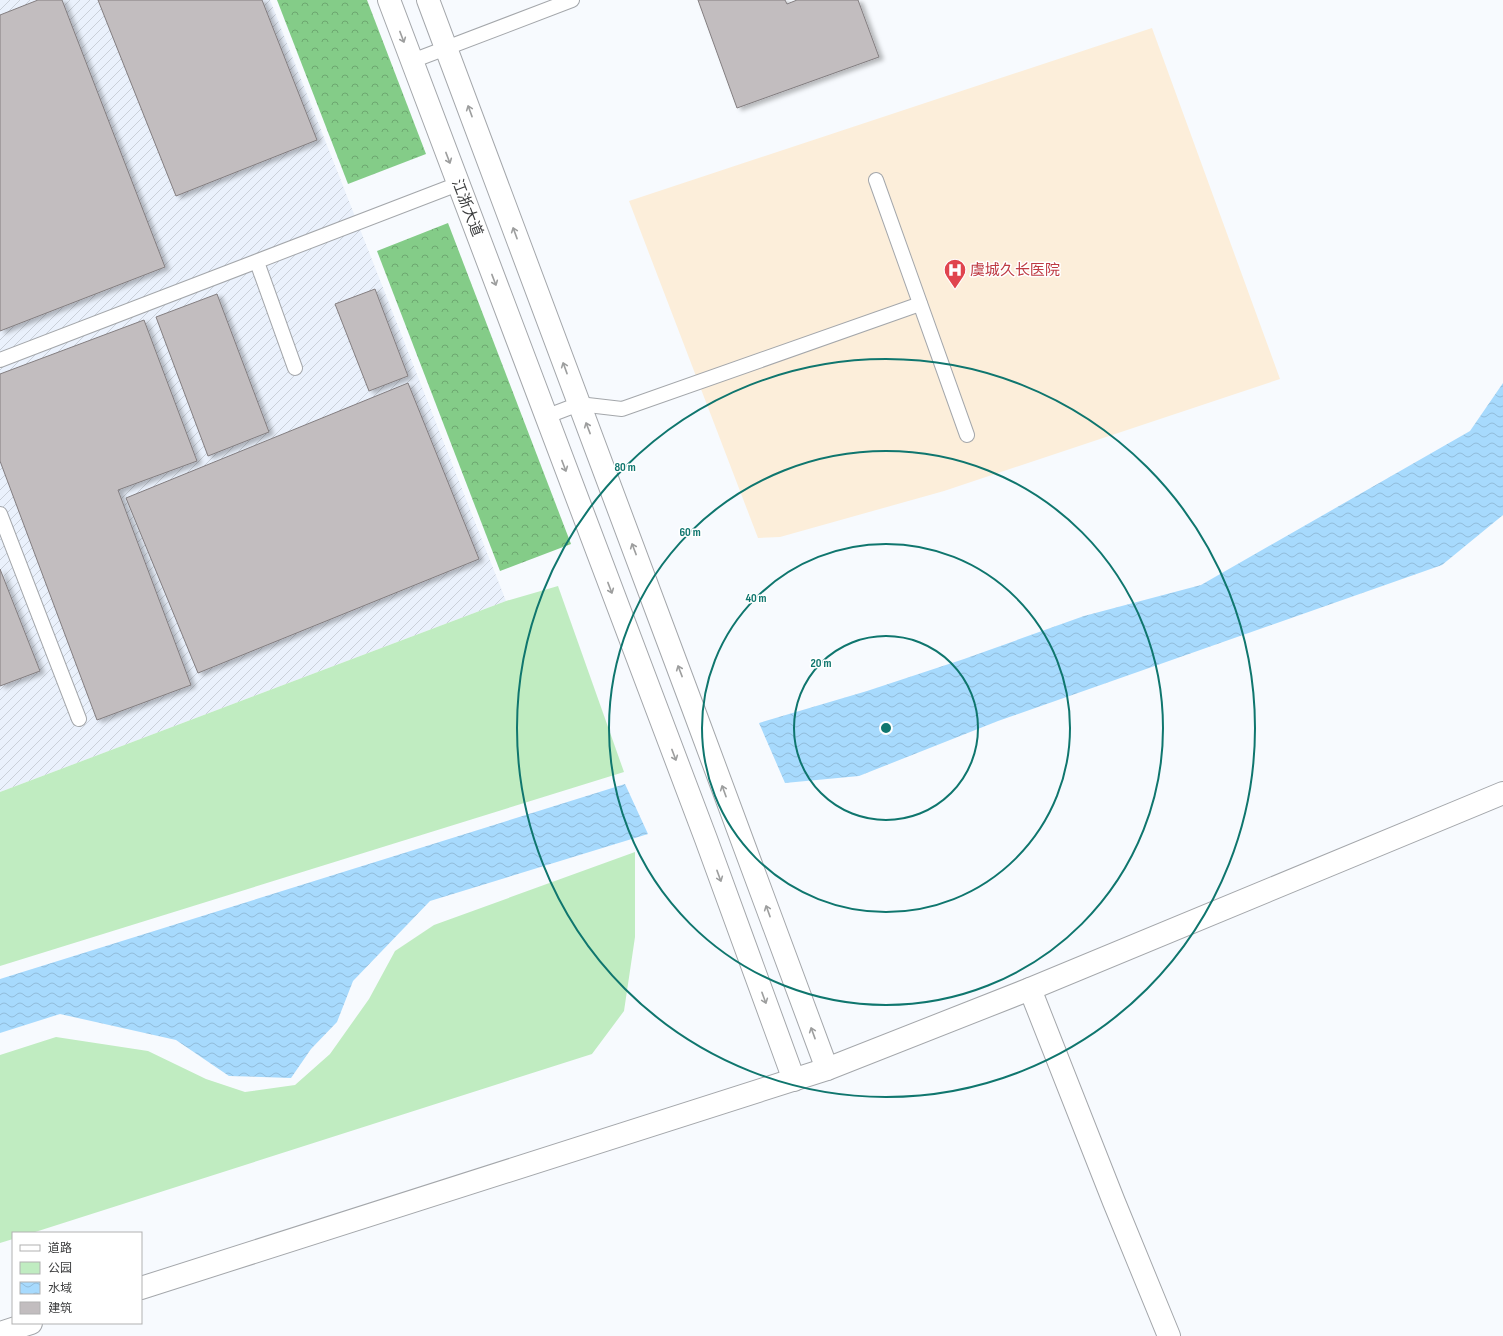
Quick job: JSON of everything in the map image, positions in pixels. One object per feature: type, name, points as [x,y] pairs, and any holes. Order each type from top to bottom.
[{"type":"main road","name":"江浙大道","points":[[389,0],[545,417],[706,839],[794,1080]]},
{"type":"main road","points":[[428,0],[693,708],[826,1069]]},
{"type":"main road","points":[[142,1288],[826,1069],[1030,989],[1503,793]]},
{"type":"main road","points":[[1030,989],[1114,1202],[1169,1336]]},
{"type":"main road","points":[[0,1333],[28,1324]]},
{"type":"lane","points":[[412,61],[572,0]]},
{"type":"lane","points":[[876,180],[967,435]]},
{"type":"lane","points":[[0,360],[458,184]]},
{"type":"lane","points":[[257,262],[295,368]]},
{"type":"lane","points":[[545,417],[579,404],[622,409],[920,304]]},
{"type":"lane","points":[[0,514],[79,719]]},
{"type":"shaded area","points":[[0,0],[270,0],[506,601],[0,792]]},
{"type":"shaded area","name":"虞城久长医院","points":[[1152,28],[1280,379],[944,491],[780,537],[758,538],[629,201]]},
{"type":"green space","points":[[277,0],[367,0],[426,154],[348,184]]},
{"type":"green space","points":[[448,223],[571,544],[500,571],[377,251]]},
{"type":"green space","points":[[558,586],[624,772],[0,966],[0,792],[506,601]]},
{"type":"green space","points":[[635,852],[635,937],[624,1011],[592,1054],[35,1232],[12,1232],[12,1239],[0,1243],[0,1055],[56,1037],[148,1051],[206,1079],[245,1092],[295,1085],[330,1054],[369,999],[395,951],[434,925]]},
{"type":"water","points":[[1503,383],[1503,515],[1442,565],[998,721],[859,776],[785,783],[759,723],[867,691],[964,659],[1084,616],[1201,585],[1470,431]]},
{"type":"water","points":[[625,784],[648,834],[430,901],[353,981],[337,1022],[311,1049],[291,1078],[229,1076],[176,1040],[60,1014],[0,1033],[0,979]]},
{"type":"building","points":[[38,0],[62,0],[165,267],[0,331],[0,15]]},
{"type":"building","points":[[98,0],[262,0],[317,140],[176,196]]},
{"type":"building","points":[[698,0],[785,0],[787,4],[797,0],[858,0],[879,57],[737,108]]},
{"type":"building","points":[[375,289],[408,376],[369,391],[335,304]]},
{"type":"building","points":[[217,294],[269,432],[208,456],[156,317]]},
{"type":"building","points":[[144,320],[197,461],[118,490],[191,685],[97,720],[0,461],[0,374]]},
{"type":"building","points":[[408,383],[479,559],[198,673],[126,498]]},
{"type":"building","points":[[0,569],[40,671],[0,686]]},
{"type":"place","name":"虞城久长医院","points":[[955,290]]}]
